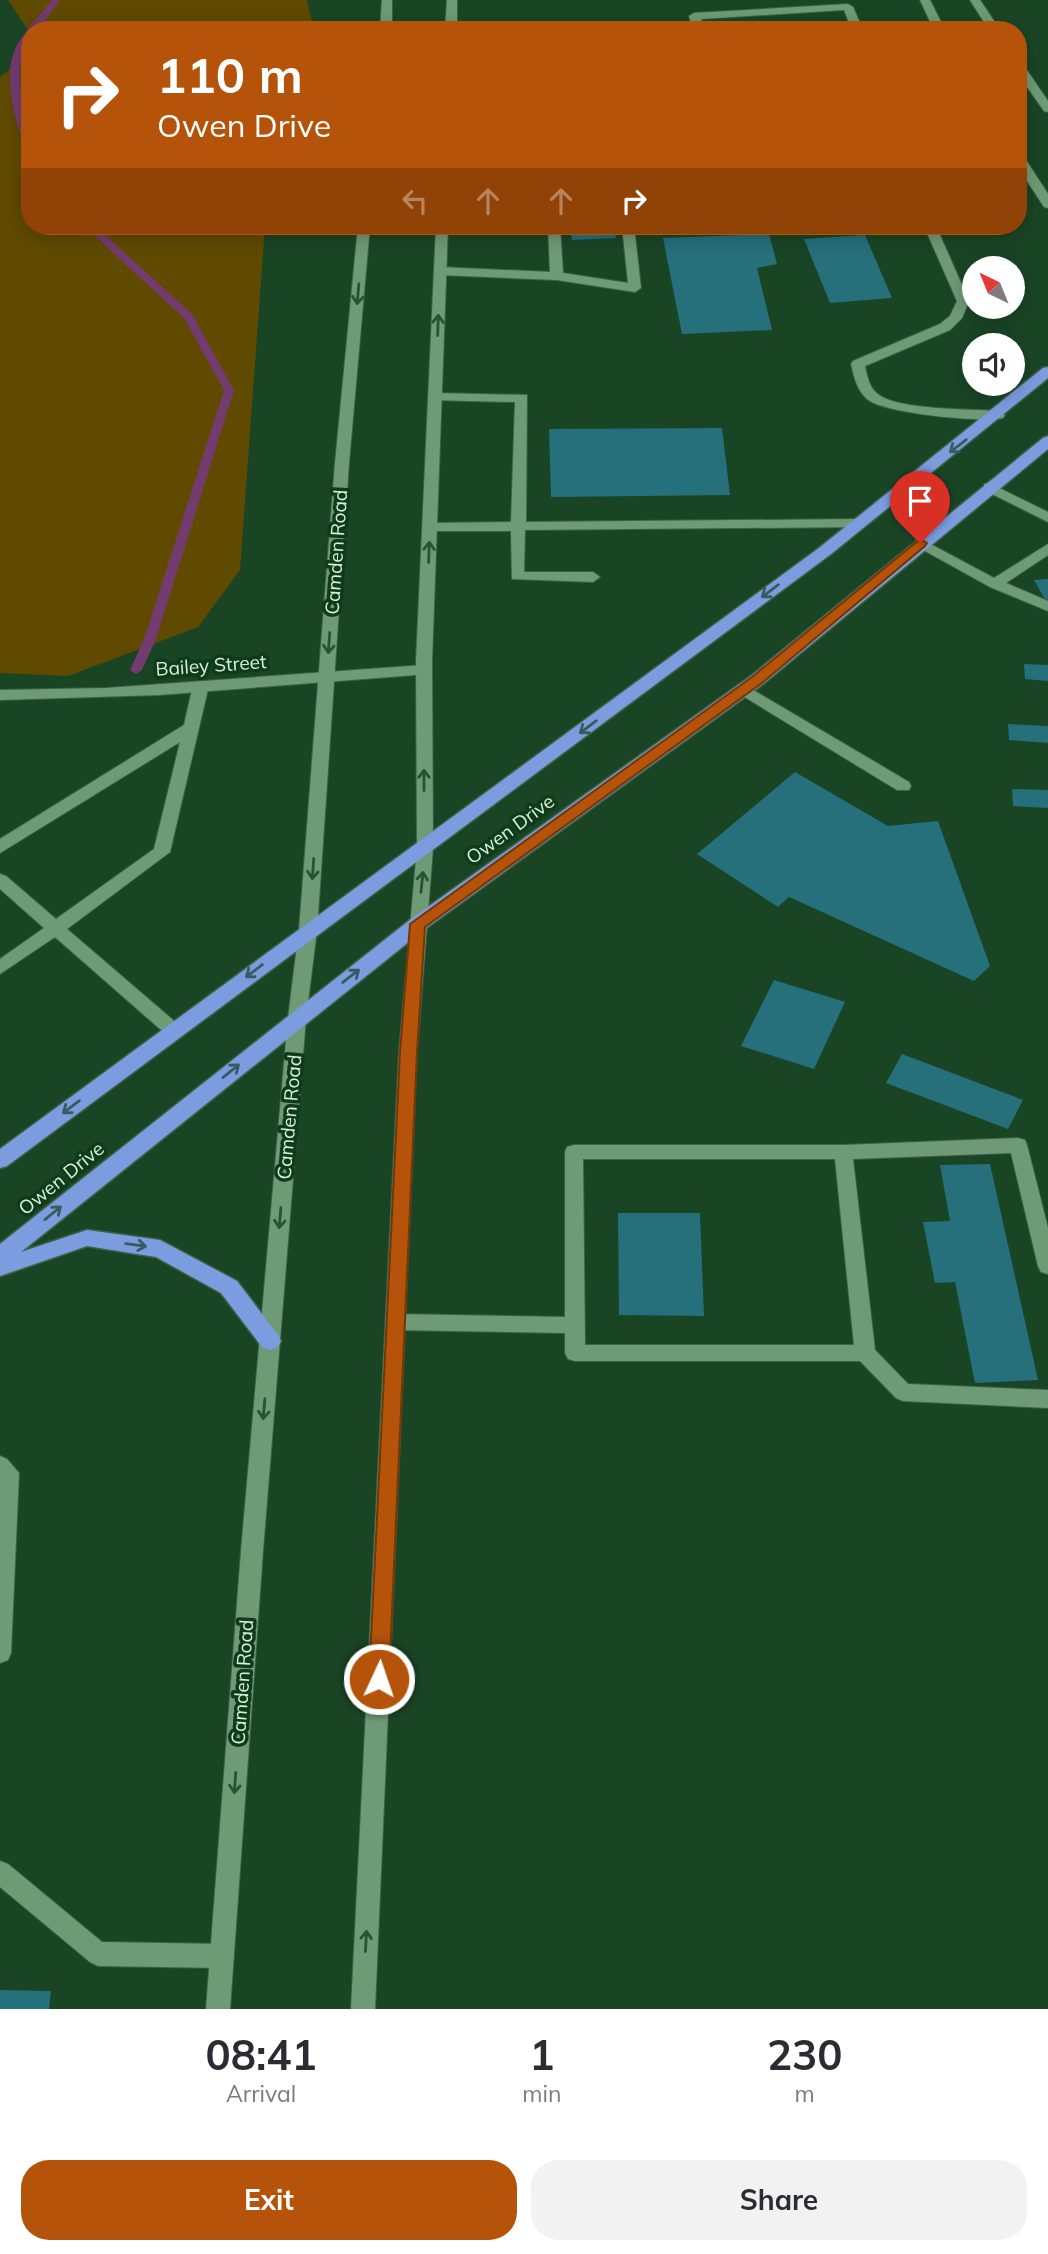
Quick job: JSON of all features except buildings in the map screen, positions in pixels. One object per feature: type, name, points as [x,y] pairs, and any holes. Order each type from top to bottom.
[{"type":"highway","name":"Owen Drive","points":[[0,1160],[308,930],[425,848],[860,523],[998,415],[1048,371]]},
{"type":"highway","name":"Owen Drive","points":[[0,1256],[418,924],[743,690],[1048,441]]},
{"type":"highway","points":[[0,1267],[86,1238],[160,1249],[229,1287],[270,1341]]},
{"type":"street","points":[[386,21],[387,0]]},
{"type":"street","points":[[451,21],[452,0]]},
{"type":"street","points":[[925,0],[936,21]]},
{"type":"street","points":[[975,0],[989,21]]},
{"type":"street","points":[[696,21],[694,16],[848,7],[854,21]]},
{"type":"street","points":[[1027,78],[1048,109]]},
{"type":"street","points":[[1027,175],[1048,204]]},
{"type":"street","name":"Camden Road","points":[[218,2009],[270,1341],[297,1018],[308,930],[342,463],[363,235]]},
{"type":"street","points":[[363,2009],[408,1052],[425,848],[424,670],[442,235]]},
{"type":"street","points":[[555,235],[557,276]]},
{"type":"street","points":[[440,271],[557,276],[635,288],[629,235]]},
{"type":"street","points":[[934,235],[964,301],[956,318],[945,327],[858,364],[861,381],[875,399],[898,406],[998,415]]},
{"type":"street","points":[[435,397],[522,398],[517,576],[593,577]]},
{"type":"street","points":[[989,487],[1048,518]]},
{"type":"street","points":[[430,527],[860,523]]},
{"type":"street","points":[[920,543],[995,584],[1048,606]]},
{"type":"street","points":[[995,584],[1048,548]]},
{"type":"street","name":"Bailey Street","points":[[0,695],[424,670]]},
{"type":"street","points":[[0,968],[162,852],[201,685]]},
{"type":"street","points":[[743,690],[903,786]]},
{"type":"street","points":[[0,847],[191,728]]},
{"type":"street","points":[[0,880],[174,1031]]},
{"type":"street","points":[[865,1353],[575,1353],[574,1152],[843,1152],[1018,1145],[1048,1266]]},
{"type":"street","points":[[843,1152],[865,1353],[903,1392],[1048,1399]]},
{"type":"street","points":[[396,1322],[575,1325]]},
{"type":"street","points":[[0,1465],[9,1472],[0,1653]]},
{"type":"street","points":[[0,1872],[98,1954],[222,1956]]},
{"type":"shaded area","points":[[8,0],[307,0],[312,21],[22,21]]},
{"type":"shaded area","points":[[21,60],[21,235],[264,235],[240,570],[198,627],[68,676],[0,673],[0,77]]},
{"type":"waterway","points":[[40,21],[56,0]]},
{"type":"waterway","points":[[21,45],[15,69],[21,119]]},
{"type":"waterway","points":[[99,235],[188,316],[229,390],[150,639],[136,670]]},
{"type":"route","points":[[379,1679],[408,1052],[418,924],[757,680],[920,543]]}]
